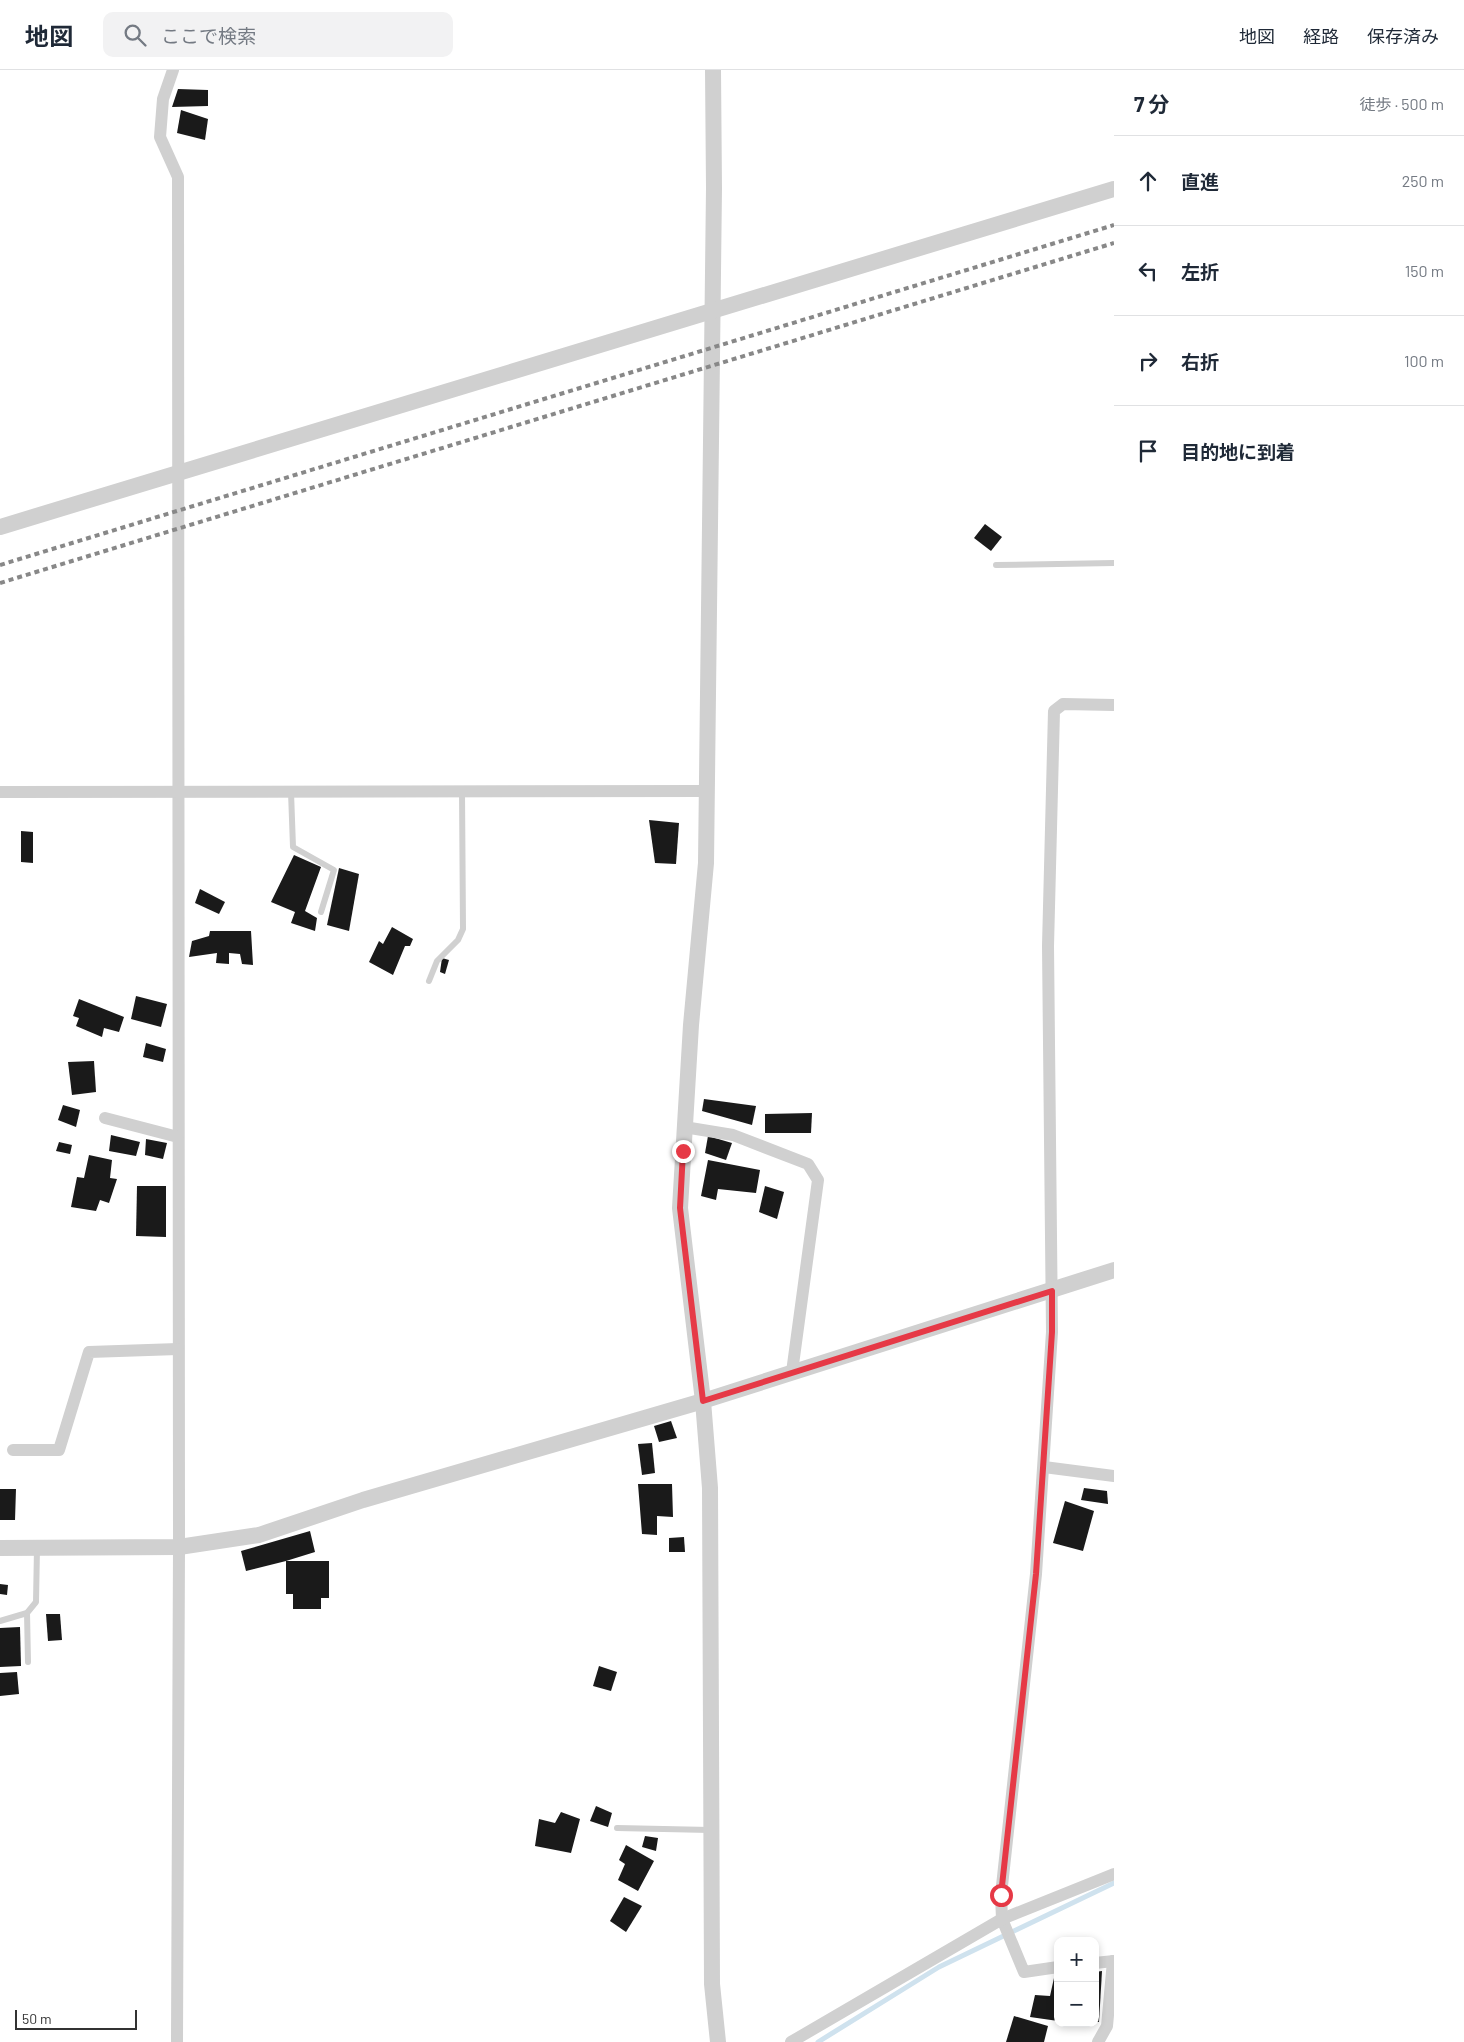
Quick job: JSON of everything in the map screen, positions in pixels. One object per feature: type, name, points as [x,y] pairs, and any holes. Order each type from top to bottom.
[{"type":"street","points":[[173,70],[163,99],[160,137],[178,177],[179,1547],[177,2042]]},
{"type":"street","points":[[713,70],[706,863],[684,1128],[680,1208],[703,1401],[710,1488],[712,1984],[718,2042]]},
{"type":"street","points":[[0,527],[1114,189]]},
{"type":"street","points":[[1054,1968],[1024,1972],[1002,1919],[1001,1895],[1036,1574],[1052,1332],[1048,946],[1054,711],[1063,704],[1114,705]]},
{"type":"street","points":[[0,792],[707,791]]},
{"type":"street","points":[[105,1118],[178,1137]]},
{"type":"street","points":[[684,1128],[733,1134],[808,1164],[818,1180],[792,1372]]},
{"type":"street","points":[[0,1548],[179,1547],[259,1535],[363,1500],[703,1401],[1114,1270]]},
{"type":"street","points":[[13,1450],[59,1450],[89,1352],[178,1349]]},
{"type":"street","points":[[1044,1467],[1114,1476]]},
{"type":"street","points":[[791,2042],[1002,1919],[1114,1874]]},
{"type":"street","points":[[1098,2042],[1107,2026],[1114,1961],[1099,1963]]},
{"type":"lane","points":[[996,565],[1114,563]]},
{"type":"lane","points":[[291,792],[293,847],[334,870],[321,912]]},
{"type":"lane","points":[[429,981],[436,961],[458,940],[463,929],[462,792]]},
{"type":"lane","points":[[0,1620],[27,1613],[36,1602],[37,1548]]},
{"type":"lane","points":[[27,1613],[28,1662]]},
{"type":"lane","points":[[617,1828],[711,1830]]},
{"type":"building","points":[[178,89],[208,90],[208,106],[172,107]]},
{"type":"building","points":[[181,110],[208,119],[205,140],[177,133]]},
{"type":"building","points":[[985,524],[1002,537],[991,551],[974,538]]},
{"type":"building","points":[[649,820],[679,823],[676,864],[655,863]]},
{"type":"building","points":[[21,831],[33,832],[33,863],[21,862]]},
{"type":"building","points":[[294,855],[321,867],[305,911],[317,918],[315,931],[291,923],[295,912],[271,902]]},
{"type":"building","points":[[339,868],[359,874],[349,931],[327,925]]},
{"type":"building","points":[[200,889],[225,902],[219,914],[195,903]]},
{"type":"building","points":[[392,927],[413,939],[410,946],[405,946],[393,975],[369,962],[379,941],[383,944]]},
{"type":"building","points":[[210,931],[251,931],[253,965],[242,964],[240,954],[229,953],[229,964],[216,963],[217,953],[189,957],[192,941],[209,936]]},
{"type":"building","points":[[442,958],[449,960],[445,974],[440,972]]},
{"type":"building","points":[[136,996],[167,1004],[161,1027],[131,1019]]},
{"type":"building","points":[[79,999],[124,1017],[119,1032],[104,1028],[102,1037],[76,1026],[79,1018],[73,1016]]},
{"type":"building","points":[[146,1043],[166,1049],[163,1062],[143,1057]]},
{"type":"building","points":[[94,1061],[96,1092],[72,1095],[68,1062]]},
{"type":"building","points":[[704,1099],[756,1106],[752,1125],[702,1111]]},
{"type":"building","points":[[63,1105],[80,1110],[76,1127],[58,1120]]},
{"type":"building","points":[[812,1113],[811,1133],[765,1133],[765,1114]]},
{"type":"building","points":[[111,1135],[140,1142],[136,1156],[109,1151]]},
{"type":"building","points":[[708,1136],[732,1143],[726,1160],[705,1153]]},
{"type":"building","points":[[146,1139],[167,1143],[163,1159],[145,1155]]},
{"type":"building","points":[[59,1142],[72,1145],[70,1154],[56,1151]]},
{"type":"building","points":[[89,1155],[112,1160],[110,1178],[117,1179],[109,1203],[100,1200],[96,1211],[71,1207],[77,1177],[84,1178]]},
{"type":"building","points":[[708,1160],[760,1170],[756,1193],[718,1189],[716,1200],[701,1196]]},
{"type":"building","points":[[137,1186],[166,1186],[166,1237],[136,1236]]},
{"type":"building","points":[[765,1186],[784,1192],[777,1219],[759,1212]]},
{"type":"building","points":[[671,1421],[677,1438],[659,1442],[654,1426]]},
{"type":"building","points":[[652,1443],[655,1473],[642,1475],[638,1444]]},
{"type":"building","points":[[638,1484],[672,1484],[673,1517],[657,1516],[657,1535],[642,1534]]},
{"type":"building","points":[[1084,1488],[1107,1491],[1108,1504],[1081,1500]]},
{"type":"building","points":[[0,1489],[16,1489],[15,1520],[0,1520]]},
{"type":"building","points":[[1065,1501],[1094,1511],[1083,1551],[1053,1543]]},
{"type":"building","points":[[310,1531],[315,1552],[246,1571],[241,1551]]},
{"type":"building","points":[[684,1537],[685,1552],[669,1552],[669,1538]]},
{"type":"building","points":[[286,1561],[329,1561],[329,1598],[321,1598],[321,1609],[293,1609],[293,1594],[286,1594]]},
{"type":"building","points":[[0,1584],[8,1585],[7,1595],[0,1594]]},
{"type":"building","points":[[46,1614],[60,1614],[62,1640],[48,1641]]},
{"type":"building","points":[[20,1627],[21,1666],[0,1667],[0,1628]]},
{"type":"building","points":[[599,1666],[617,1672],[611,1691],[593,1686]]},
{"type":"building","points":[[17,1672],[19,1694],[0,1696],[0,1673]]},
{"type":"building","points":[[596,1806],[612,1813],[608,1827],[590,1821]]},
{"type":"building","points":[[561,1812],[580,1819],[571,1853],[535,1846],[539,1819],[555,1823]]},
{"type":"building","points":[[645,1836],[658,1838],[656,1851],[642,1847]]},
{"type":"building","points":[[626,1845],[654,1861],[638,1891],[618,1880],[625,1864],[619,1860]]},
{"type":"building","points":[[624,1897],[642,1906],[626,1932],[610,1921]]},
{"type":"building","points":[[1099,1971],[1102,1971],[1099,2022],[1099,1982]]},
{"type":"building","points":[[1054,1978],[1054,2020],[1030,2017],[1035,1995],[1050,1996]]},
{"type":"building","points":[[1014,2016],[1048,2026],[1044,2042],[1006,2042]]},
{"type":"waterway","points":[[818,2042],[939,1967],[1114,1883]]},
{"type":"railway","points":[[0,565],[1114,225]]},
{"type":"railway","points":[[0,583],[1114,243]]},
{"type":"route","points":[[683,1151],[680,1208],[688,1290],[703,1401],[1052,1291],[1052,1332],[1036,1574],[1001,1895]]}]
